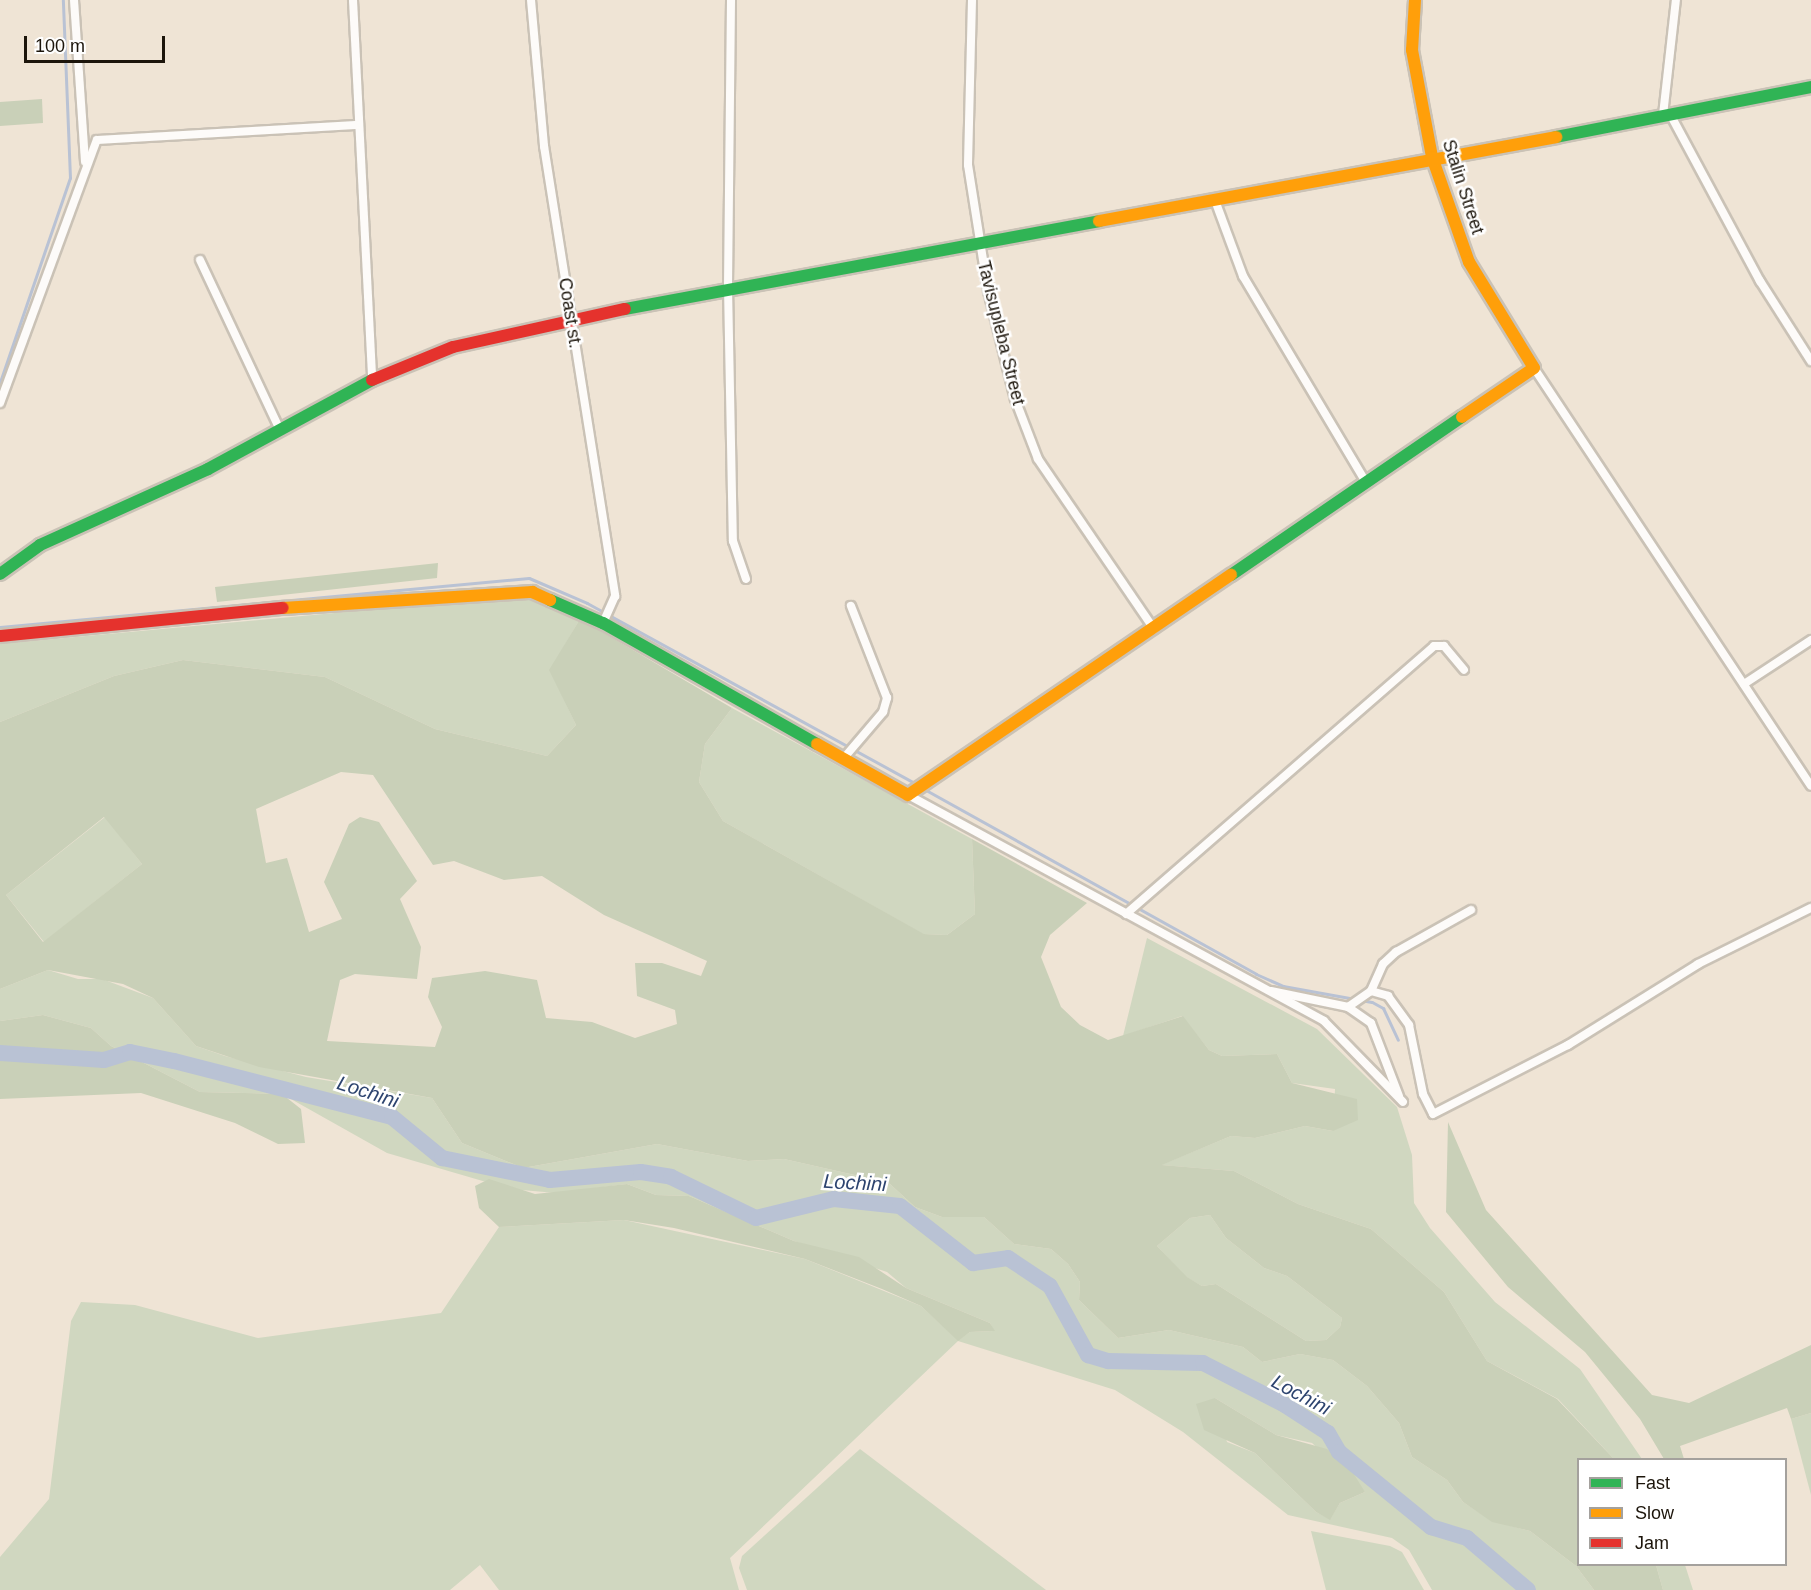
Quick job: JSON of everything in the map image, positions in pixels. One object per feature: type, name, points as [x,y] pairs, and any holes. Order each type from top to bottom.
[{"type":"street","points":[[74,0],[85,162]]},
{"type":"street","points":[[353,0],[356,125],[372,380]]},
{"type":"street","name":"Coast st.","points":[[531,0],[544,146],[615,596],[603,623]]},
{"type":"street","points":[[731,0],[728,287],[733,541],[746,579]]},
{"type":"street","name":"Tavisupleba Street","points":[[972,0],[968,165],[979,239],[999,340],[1038,459],[1154,629]]},
{"type":"street","name":"Stalin Street","points":[[1415,0],[1412,50],[1432,157],[1469,262],[1534,369]]},
{"type":"street","points":[[1676,0],[1666,114],[1760,280],[1811,361]]},
{"type":"street","points":[[0,574],[40,544],[208,469],[279,428],[372,380],[453,347],[571,318],[728,287],[979,239],[1216,203],[1432,157],[1811,87]]},
{"type":"street","points":[[0,403],[85,162],[97,140],[356,125]]},
{"type":"street","points":[[1216,203],[1243,276],[1364,479]]},
{"type":"street","points":[[200,260],[279,428]]},
{"type":"street","points":[[908,795],[1154,629],[1364,479],[1534,369],[1811,786]]},
{"type":"street","points":[[0,636],[513,590],[553,599],[603,623],[908,795],[1324,1021],[1402,1102],[1371,1023],[1348,1006],[1271,992]]},
{"type":"street","points":[[843,759],[883,712],[887,698],[850,606]]},
{"type":"street","points":[[1744,684],[1811,640]]},
{"type":"street","points":[[1126,914],[1434,645],[1444,646],[1464,670]]},
{"type":"street","points":[[1371,990],[1388,996],[1406,1018],[1423,1094],[1433,1114],[1568,1045],[1698,964],[1811,908]]},
{"type":"street","points":[[1348,1006],[1371,990],[1383,964],[1396,951],[1471,910]]},
{"type":"green space","points":[[42,99],[43,123],[0,126],[0,102]]},
{"type":"green space","points":[[438,563],[437,578],[217,602],[215,587]]},
{"type":"green space","points":[[506,597],[530,599],[580,619],[550,670],[576,725],[547,756],[435,729],[325,677],[183,660],[114,676],[0,722],[0,644]]},
{"type":"green space","points":[[580,619],[732,708],[705,744],[699,782],[723,821],[924,934],[947,935],[975,914],[972,839],[1087,903],[1050,935],[1041,957],[1061,1007],[1080,1025],[1108,1040],[1183,1016],[1209,1050],[1222,1056],[1277,1054],[1292,1083],[1357,1099],[1358,1120],[1333,1131],[1305,1126],[1255,1138],[1231,1136],[1162,1165],[1234,1171],[1298,1204],[1371,1229],[1444,1292],[1487,1361],[1557,1399],[1613,1458],[1577,1458],[1577,1566],[1656,1566],[1663,1590],[1594,1590],[1576,1566],[1530,1531],[1492,1522],[1463,1502],[1447,1480],[1412,1457],[1399,1423],[1367,1386],[1333,1360],[1300,1354],[1262,1362],[1243,1347],[1169,1330],[1118,1338],[1079,1300],[1080,1282],[1068,1264],[1051,1249],[1014,1244],[984,1217],[942,1217],[915,1207],[890,1184],[784,1159],[748,1161],[657,1144],[523,1168],[462,1143],[432,1098],[259,1067],[196,1046],[153,998],[123,984],[48,970],[0,989],[0,722],[114,676],[183,660],[325,677],[435,729],[547,756],[576,725],[549,670]],"holes":[[[341,772],[373,775],[433,865],[454,861],[504,880],[542,876],[604,915],[707,961],[701,976],[662,963],[635,963],[637,996],[675,1010],[677,1024],[635,1038],[592,1022],[546,1018],[537,980],[485,971],[432,978],[428,997],[442,1027],[435,1047],[327,1041],[340,980],[355,974],[417,979],[421,947],[400,899],[417,881],[379,822],[360,817],[349,824],[324,882],[342,919],[309,932],[287,858],[266,863],[256,809]],[[104,817],[142,864],[43,942],[6,895]],[[1210,1215],[1226,1238],[1264,1268],[1287,1276],[1342,1318],[1340,1327],[1326,1340],[1306,1341],[1216,1284],[1202,1286],[1187,1277],[1157,1246],[1190,1218]]]},
{"type":"green space","points":[[732,708],[972,839],[975,914],[947,935],[923,934],[723,821],[699,782],[705,744]]},
{"type":"green space","points":[[105,817],[142,864],[44,942],[6,895]]},
{"type":"green space","points":[[1147,938],[1317,1029],[1397,1107],[1412,1155],[1414,1203],[1430,1228],[1495,1302],[1580,1369],[1641,1458],[1613,1458],[1558,1399],[1487,1361],[1444,1292],[1371,1229],[1298,1204],[1234,1171],[1161,1165],[1231,1136],[1255,1138],[1305,1126],[1333,1131],[1335,1089],[1292,1083],[1277,1054],[1222,1056],[1209,1050],[1182,1016],[1123,1036]]},
{"type":"green space","points":[[48,970],[78,979],[102,979],[153,998],[196,1046],[306,1077],[432,1098],[462,1143],[523,1168],[657,1144],[748,1161],[784,1159],[890,1184],[915,1207],[942,1217],[984,1217],[1014,1244],[1051,1249],[1068,1264],[1080,1282],[1079,1300],[1118,1338],[1169,1330],[1243,1347],[1262,1362],[1300,1354],[1333,1360],[1367,1386],[1399,1423],[1412,1457],[1447,1480],[1463,1502],[1492,1521],[1530,1531],[1576,1566],[1594,1590],[1432,1590],[1409,1550],[1392,1538],[1288,1515],[1183,1432],[1115,1390],[958,1341],[730,1558],[739,1590],[499,1590],[480,1565],[450,1590],[0,1590],[0,1557],[49,1499],[71,1321],[81,1302],[135,1305],[258,1338],[441,1313],[499,1227],[624,1220],[805,1259],[921,1306],[958,1340],[970,1332],[994,1331],[990,1323],[906,1288],[887,1272],[794,1241],[689,1196],[656,1195],[627,1184],[556,1193],[510,1189],[387,1153],[282,1094],[200,1092],[111,1046],[91,1028],[43,1015],[0,1021],[0,989]],"holes":[[[1215,1398],[1276,1435],[1312,1443],[1365,1492],[1340,1503],[1330,1519],[1316,1512],[1255,1453],[1227,1442]]]},
{"type":"green space","points":[[43,1015],[91,1028],[111,1046],[200,1092],[282,1094],[301,1109],[305,1143],[278,1144],[235,1123],[141,1093],[0,1099],[0,1021]]},
{"type":"green space","points":[[1448,1122],[1486,1210],[1652,1395],[1689,1403],[1811,1345],[1811,1413],[1791,1419],[1787,1408],[1680,1446],[1684,1458],[1663,1458],[1640,1419],[1585,1352],[1508,1287],[1446,1212]]},
{"type":"green space","points":[[489,1179],[535,1194],[627,1184],[656,1195],[689,1196],[794,1241],[859,1257],[906,1288],[990,1323],[995,1331],[970,1332],[958,1341],[921,1306],[882,1289],[805,1259],[674,1228],[624,1220],[499,1227],[479,1208],[475,1186]]},
{"type":"green space","points":[[1210,1215],[1226,1238],[1264,1268],[1287,1276],[1342,1318],[1340,1327],[1326,1340],[1306,1341],[1216,1284],[1202,1286],[1186,1277],[1157,1246],[1190,1218]]},
{"type":"green space","points":[[1215,1398],[1276,1435],[1327,1449],[1350,1468],[1365,1492],[1340,1503],[1330,1520],[1316,1512],[1255,1453],[1204,1430],[1196,1404]]},
{"type":"green space","points":[[1811,1413],[1811,1495],[1791,1419]]},
{"type":"green space","points":[[860,1449],[1046,1590],[747,1590],[739,1568],[742,1556]]},
{"type":"green space","points":[[1311,1531],[1390,1546],[1402,1552],[1424,1590],[1326,1590]]},
{"type":"green space","points":[[1656,1566],[1685,1566],[1693,1590],[1663,1590]]},
{"type":"waterway","points":[[0,382],[70,178],[63,0]]},
{"type":"waterway","points":[[0,627],[529,578],[587,603],[916,784]]},
{"type":"waterway","points":[[924,789],[1256,974],[1283,986],[1372,1002],[1383,1008],[1398,1040]]},
{"type":"waterway","name":"Lochini","points":[[0,1053],[104,1060],[130,1052],[174,1061],[392,1117],[442,1158],[550,1180],[641,1172],[671,1177],[756,1218],[834,1199],[900,1206],[973,1263],[1008,1258],[1050,1286],[1088,1355],[1108,1361],[1203,1363],[1285,1405],[1328,1433],[1339,1452],[1431,1527],[1467,1538],[1528,1590]]},
{"type":"traffic: fast","points":[[1556,137],[1811,87]]},
{"type":"traffic: fast","points":[[625,309],[1099,221]]},
{"type":"traffic: fast","points":[[0,574],[40,545],[208,469],[372,380]]},
{"type":"traffic: fast","points":[[1231,575],[1462,417]]},
{"type":"traffic: fast","points":[[550,600],[603,623],[817,744]]},
{"type":"traffic: slow","points":[[1415,0],[1412,50],[1432,157],[1469,262],[1534,368],[1462,417]]},
{"type":"traffic: slow","points":[[1099,221],[1556,137]]},
{"type":"traffic: slow","points":[[817,744],[908,795],[1231,575]]},
{"type":"traffic: slow","points":[[283,608],[532,592],[550,600]]},
{"type":"traffic: jam","points":[[372,380],[453,347],[625,309]]},
{"type":"traffic: jam","points":[[0,636],[283,608]]}]
